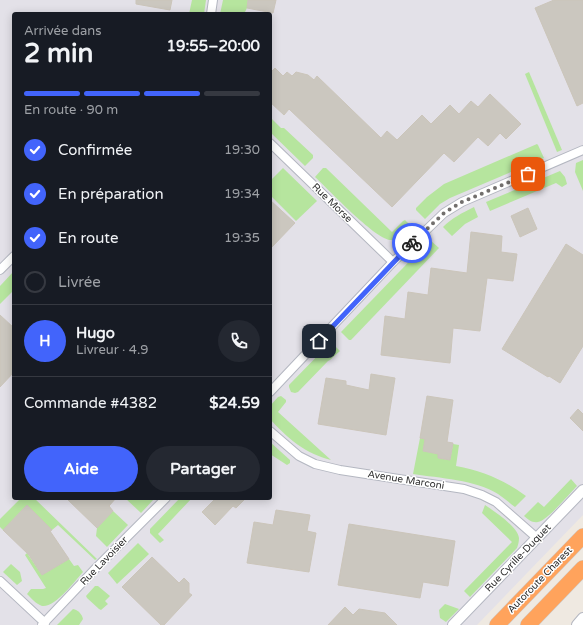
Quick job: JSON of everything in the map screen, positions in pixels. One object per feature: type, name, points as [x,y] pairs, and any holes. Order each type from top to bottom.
[{"type":"highway","name":"Autoroute Charest","points":[[497,625],[583,536]]},
{"type":"highway","points":[[528,625],[583,568]]},
{"type":"highway","points":[[535,625],[572,580]]},
{"type":"street","points":[[211,12],[213,0]]},
{"type":"street","name":"Rue Morse","points":[[272,145],[393,262]]},
{"type":"street","points":[[272,390],[393,262],[444,213],[462,202],[583,150]]},
{"type":"street","points":[[0,270],[12,258]]},
{"type":"street","name":"Avenue Marconi","points":[[272,433],[299,456],[315,464],[340,470],[464,489],[482,495],[496,502],[537,538]]},
{"type":"street","name":"Rue Cyrille-Duquet","points":[[453,625],[583,490]]},
{"type":"street","name":"Rue Lavoisier","points":[[44,624],[96,568],[164,500]]},
{"type":"street","points":[[0,580],[44,624]]},
{"type":"street","points":[[576,625],[583,618]]},
{"type":"shaded area","points":[[0,0],[583,0],[583,515],[477,625],[0,625]]},
{"type":"green space","points":[[192,0],[206,0],[204,12],[189,12]]},
{"type":"green space","points":[[223,0],[248,0],[245,12],[220,12]]},
{"type":"green space","points":[[529,72],[562,150],[557,152],[525,74]]},
{"type":"green space","points":[[272,119],[313,155],[313,158],[305,166],[272,134]]},
{"type":"green space","points":[[537,144],[544,158],[450,198],[440,204],[425,219],[416,210],[416,208],[427,197],[444,184]]},
{"type":"green space","points":[[583,160],[583,191],[575,172],[576,163]]},
{"type":"green space","points":[[283,168],[317,201],[296,221],[272,197],[272,179]]},
{"type":"green space","points":[[323,168],[326,168],[392,232],[405,220],[414,229],[404,238],[397,240],[390,240],[374,231],[352,213],[315,177]]},
{"type":"green space","points":[[560,171],[565,177],[567,184],[562,187],[556,183],[490,211],[486,202]]},
{"type":"green space","points":[[474,207],[478,217],[465,224],[452,236],[443,227],[454,218]]},
{"type":"green space","points":[[430,240],[439,248],[351,340],[349,340],[341,332]]},
{"type":"green space","points":[[12,273],[12,292],[0,304],[0,286]]},
{"type":"green space","points":[[331,342],[340,351],[328,361],[298,392],[291,392],[289,385]]},
{"type":"green space","points":[[281,396],[286,400],[286,402],[278,412],[331,460],[313,454],[305,449],[290,439],[272,421],[272,404]]},
{"type":"green space","points":[[420,438],[425,439],[423,451],[438,454],[438,458],[450,460],[453,444],[459,445],[456,466],[493,477],[510,485],[526,496],[515,507],[489,489],[457,480],[413,474]]},
{"type":"green space","points":[[272,444],[290,460],[290,463],[287,465],[272,455]]},
{"type":"green space","points":[[571,479],[577,486],[547,517],[538,522],[534,522],[524,516],[538,502],[544,507]]},
{"type":"green space","points":[[19,500],[36,500],[97,559],[95,560],[58,525],[52,530],[27,505],[3,530],[0,527],[0,519]]},
{"type":"green space","points":[[127,500],[153,500],[141,513]]},
{"type":"green space","points":[[178,500],[190,500],[158,534],[164,540],[160,543],[150,533],[150,529]]},
{"type":"green space","points":[[485,505],[515,529],[518,534],[519,542],[517,548],[470,597],[464,591],[512,542],[482,513]]},
{"type":"green space","points":[[113,511],[128,525],[107,547],[96,536],[97,528]]},
{"type":"green space","points":[[138,543],[149,554],[117,584],[108,573]]},
{"type":"green space","points":[[27,553],[42,575],[69,559],[74,566],[78,565],[83,572],[53,603],[42,606],[27,594],[31,589],[46,588],[25,555]]},
{"type":"green space","points":[[11,564],[20,572],[22,581],[17,585],[3,572]]},
{"type":"green space","points":[[95,586],[98,586],[110,596],[105,601],[108,604],[101,610],[86,596]]},
{"type":"green space","points":[[445,604],[459,609],[446,622],[440,618],[439,610]]},
{"type":"green space","points":[[73,609],[81,614],[83,619],[79,625],[57,625]]},
{"type":"building","points":[[136,0],[172,0],[170,10],[136,4]]},
{"type":"building","points":[[248,0],[276,0],[273,13],[247,8]]},
{"type":"building","points":[[554,0],[583,0],[583,103],[577,106],[535,8]]},
{"type":"building","points":[[275,68],[283,76],[287,72],[292,76],[296,72],[308,75],[314,80],[317,76],[381,138],[387,131],[397,140],[422,115],[431,124],[450,105],[459,114],[471,101],[478,107],[490,94],[521,124],[506,139],[500,133],[488,146],[478,137],[454,162],[444,153],[392,207],[289,109],[284,115],[272,104],[272,71]]},
{"type":"building","points":[[272,202],[295,223],[272,247]]},
{"type":"building","points":[[528,208],[537,229],[520,237],[511,216]]},
{"type":"building","points":[[471,232],[502,236],[501,252],[517,254],[513,281],[487,278],[480,331],[453,328],[450,363],[381,355],[385,316],[405,319],[408,292],[428,295],[431,268],[467,273]]},
{"type":"building","points":[[566,244],[583,255],[583,346],[560,383],[502,349]]},
{"type":"building","points":[[0,315],[12,326],[12,374],[0,387]]},
{"type":"building","points":[[371,374],[395,378],[386,435],[318,424],[326,378],[346,381],[346,385],[369,390]]},
{"type":"building","points":[[427,396],[453,400],[447,442],[453,443],[450,460],[438,458],[438,454],[423,451],[425,439],[420,438]]},
{"type":"building","points":[[578,409],[583,414],[583,431],[570,418]]},
{"type":"building","points":[[68,500],[114,500],[109,506],[113,511],[97,528]]},
{"type":"building","points":[[214,500],[244,500],[236,508],[233,506],[215,525],[202,512]]},
{"type":"building","points":[[27,505],[52,530],[50,531],[69,559],[42,575],[29,555],[3,530]]},
{"type":"building","points":[[276,510],[310,515],[307,531],[316,533],[309,572],[247,563],[254,522],[273,525]]},
{"type":"building","points":[[349,524],[455,541],[448,586],[423,582],[420,598],[338,585]]},
{"type":"building","points":[[152,557],[179,583],[184,578],[189,583],[189,593],[192,595],[164,625],[161,625],[122,587]]},
{"type":"building","points":[[345,607],[353,615],[359,609],[385,613],[397,625],[328,625]]},
{"type":"way so far","points":[[412,243],[444,213],[462,202],[528,174]]},
{"type":"route","points":[[319,341],[412,243]]}]
